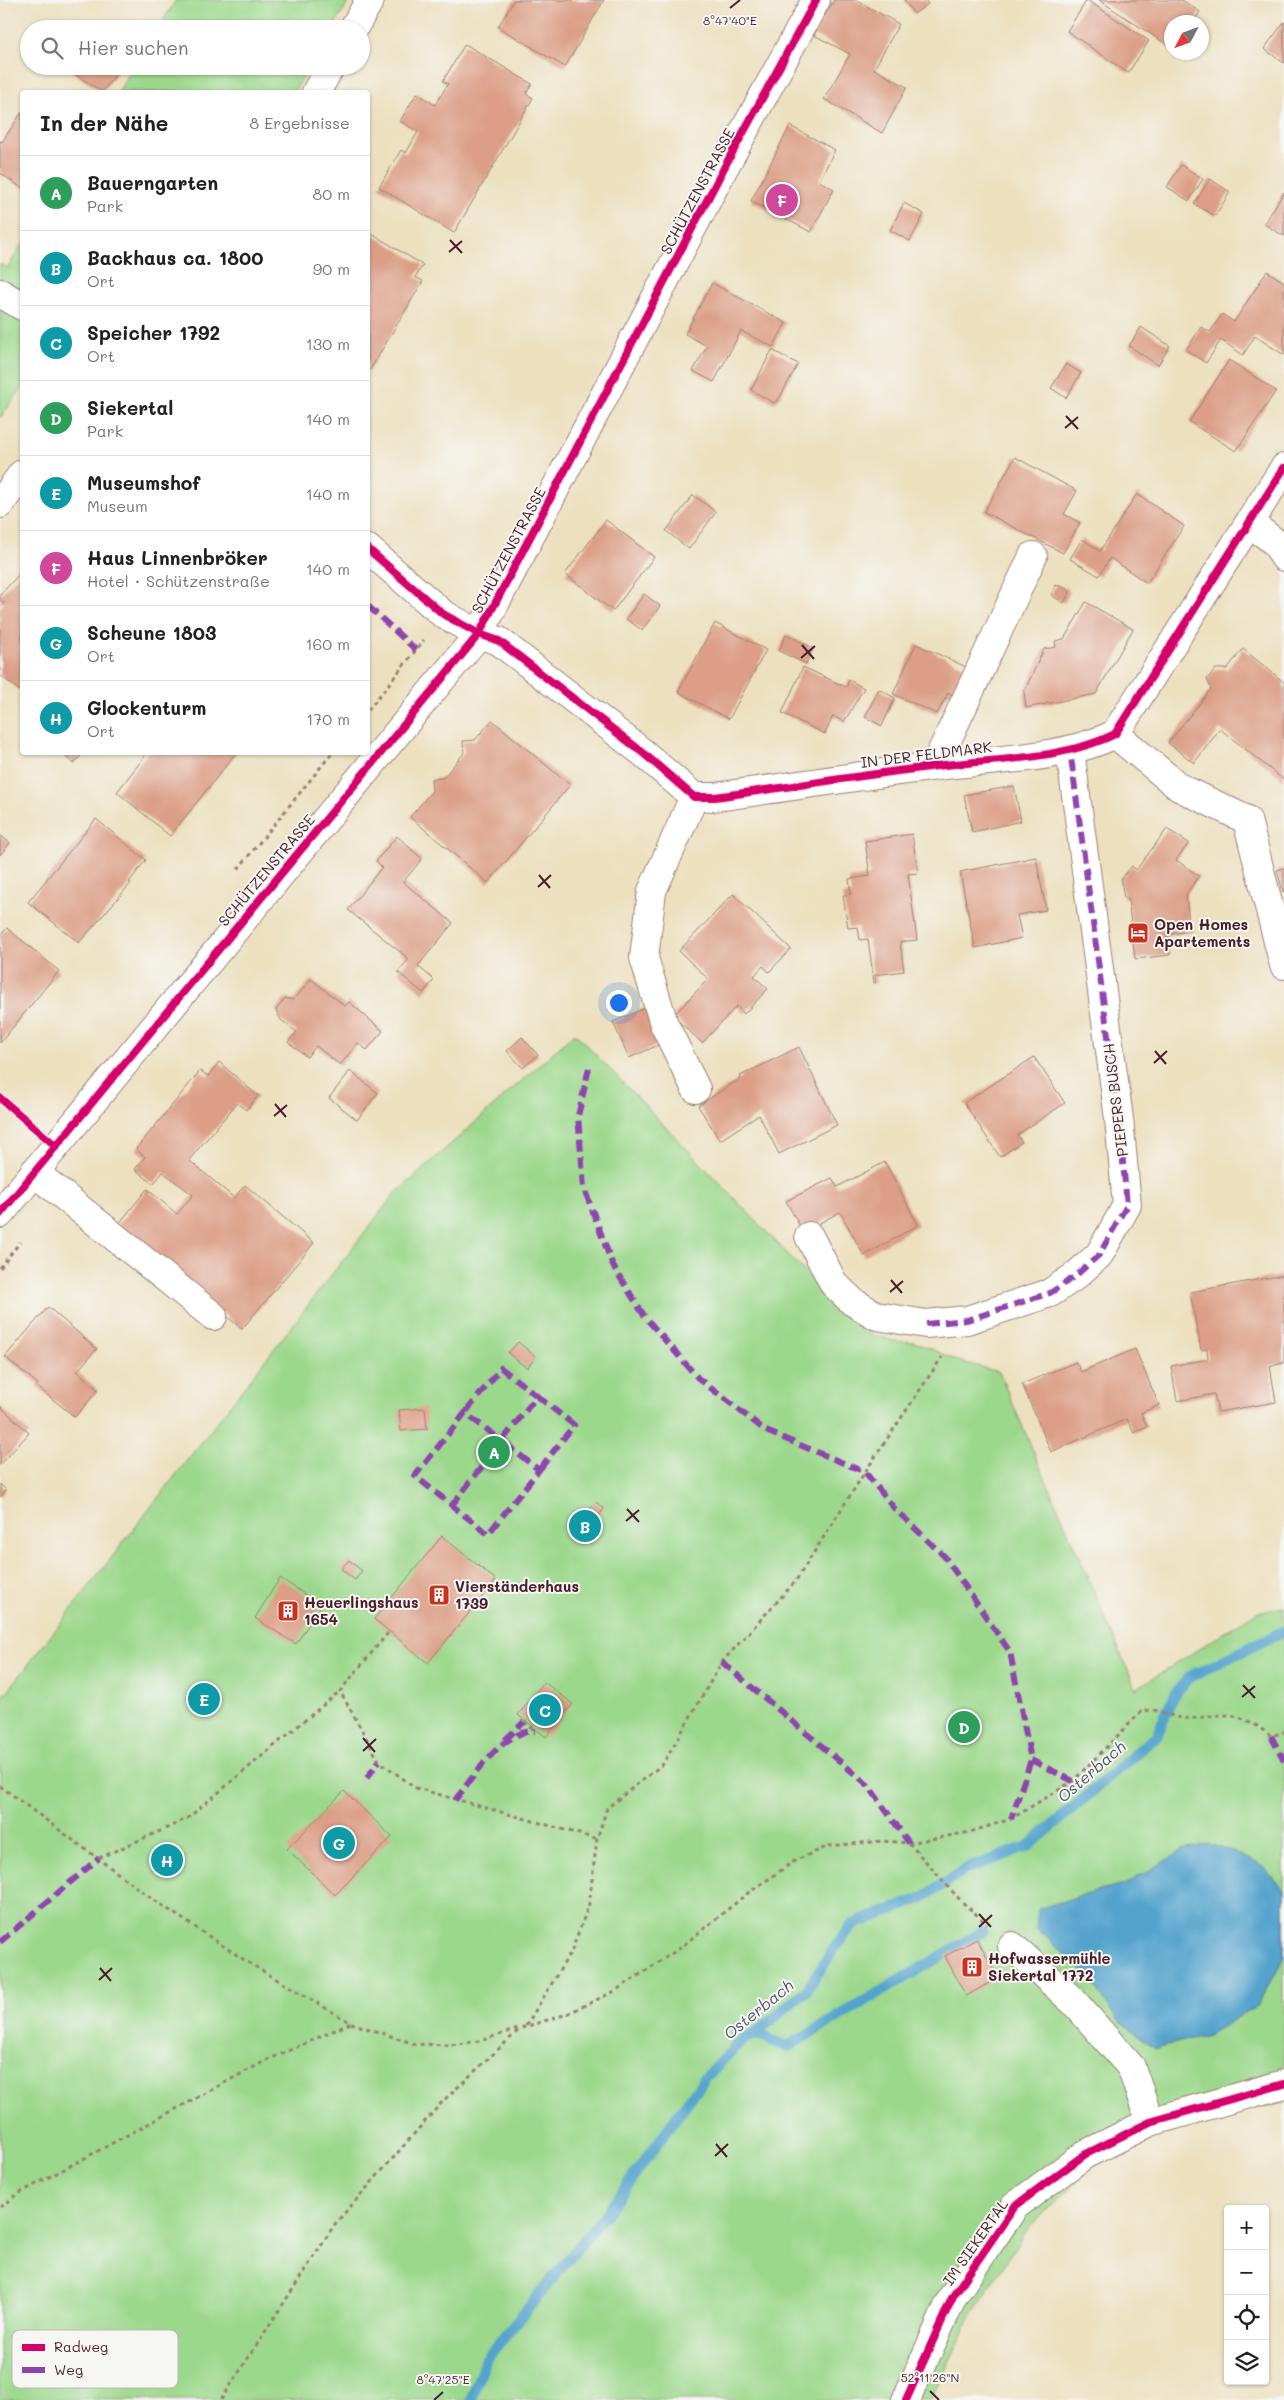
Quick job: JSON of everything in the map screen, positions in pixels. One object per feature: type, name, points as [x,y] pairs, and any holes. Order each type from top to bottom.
[{"type":"street","points":[[358,20],[370,0]]},
{"type":"street","name":"SCHÜTZENSTRASSE","points":[[0,1214],[479,634],[726,164],[816,0]]},
{"type":"street","points":[[317,90],[326,75]]},
{"type":"street","points":[[0,293],[20,305]]},
{"type":"street","points":[[1284,468],[1115,734],[1179,787],[1247,820],[1284,966]]},
{"type":"street","points":[[0,504],[20,477]]},
{"type":"street","points":[[1250,523],[1276,543],[1284,557]]},
{"type":"street","points":[[370,551],[444,614],[479,634],[499,641],[642,752],[694,797],[652,891],[644,958],[664,1024],[696,1090]]},
{"type":"street","points":[[935,766],[1033,556]]},
{"type":"street","name":"IN DER FELDMARK","points":[[694,797],[715,797],[935,766],[1070,750],[1099,742],[1115,734]]},
{"type":"street","name":"PIEPERS BUSCH","points":[[809,1236],[834,1284],[853,1302],[878,1316],[926,1324],[967,1320],[1050,1293],[1074,1277],[1098,1255],[1127,1204],[1118,1119],[1070,750]]},
{"type":"street","points":[[34,1172],[212,1316]]},
{"type":"street","points":[[1012,1946],[1074,2002],[1131,2067],[1150,2122]]},
{"type":"street","name":"IM SIEKERTAL","points":[[906,2400],[953,2296],[1015,2206],[1084,2155],[1150,2122],[1284,2084]]},
{"type":"path","points":[[370,707],[444,614]]},
{"type":"path","points":[[526,2026],[572,1950],[589,1904],[598,1839],[607,1808],[663,1764],[722,1662],[795,1582],[864,1472],[967,1320]]},
{"type":"path","points":[[99,1858],[189,1817],[340,1691],[388,1633]]},
{"type":"path","points":[[340,1691],[379,1761],[416,1788],[598,1839]]},
{"type":"path","points":[[0,1786],[154,1900],[249,1963],[351,2023],[414,2044],[450,2045],[479,2040],[567,2014],[615,1991],[680,1948],[748,1893],[796,1860],[829,1846],[882,1842],[909,1843],[970,1832],[1011,1819],[1073,1781],[1141,1712],[1157,1710],[1181,1718],[1223,1714],[1252,1721],[1271,1736],[1284,1732]]},
{"type":"path","points":[[524,1722],[535,1731]]},
{"type":"path","points":[[909,1843],[961,1901]]},
{"type":"path","points":[[0,2207],[16,2195],[238,2075],[351,2023]]},
{"type":"path","points":[[221,2400],[336,2224],[444,2101],[520,2029]]},
{"type":"green space","points":[[176,0],[350,0],[338,20],[164,20]]},
{"type":"green space","points":[[128,75],[304,75],[295,90],[119,90]]},
{"type":"green space","points":[[20,247],[20,391],[0,418],[0,264],[8,268]]},
{"type":"green space","points":[[575,1033],[862,1331],[893,1341],[915,1342],[958,1361],[999,1372],[1136,1689],[1257,1612],[1284,1607],[1284,2103],[1263,2106],[1149,2133],[1093,2167],[1029,2227],[972,2314],[931,2400],[0,2400],[0,1701],[393,1196]]},
{"type":"water","points":[[1207,1844],[1235,1852],[1264,1867],[1284,1891],[1284,1956],[1257,2006],[1208,2035],[1155,2048],[1117,2019],[1086,1974],[1036,1928],[1038,1909],[1079,1896],[1124,1885],[1183,1850]]},
{"type":"building","points":[[514,0],[604,0],[565,67],[498,27]]},
{"type":"building","points":[[834,0],[856,0],[899,24],[874,69],[907,87],[882,133],[824,99],[850,54],[814,35]]},
{"type":"building","points":[[904,0],[925,0],[928,4],[914,14]]},
{"type":"building","points":[[1087,0],[1149,41],[1128,73],[1067,31]]},
{"type":"building","points":[[1099,0],[1182,0],[1200,12],[1198,15],[1164,15],[1164,43]]},
{"type":"building","points":[[1284,22],[1284,63],[1264,49]]},
{"type":"building","points":[[465,44],[532,84],[526,94],[533,98],[454,233],[379,187],[401,150],[406,153],[418,132],[400,121],[417,93],[435,105],[448,84],[443,81]]},
{"type":"building","points":[[76,75],[115,75],[104,90],[99,90]]},
{"type":"building","points":[[20,115],[20,187],[0,173],[0,141],[2,142]]},
{"type":"building","points":[[790,126],[835,150],[819,181],[834,189],[811,232],[751,201]]},
{"type":"building","points":[[1181,165],[1203,179],[1189,201],[1167,187]]},
{"type":"building","points":[[1210,179],[1230,192],[1215,216],[1194,204]]},
{"type":"building","points":[[1284,192],[1284,236],[1264,224]]},
{"type":"building","points":[[904,203],[924,214],[910,241],[890,230]]},
{"type":"building","points":[[372,234],[423,265],[415,277],[423,281],[370,370],[370,238]]},
{"type":"building","points":[[1267,271],[1284,282],[1284,355],[1255,336],[1243,355],[1221,340],[1206,363],[1186,350],[1201,327],[1210,332],[1222,314],[1234,322]]},
{"type":"building","points":[[712,283],[786,323],[773,347],[741,331],[714,382],[693,371],[707,346],[685,334]]},
{"type":"building","points":[[1141,327],[1170,346],[1158,365],[1129,346]]},
{"type":"building","points":[[772,350],[798,364],[779,399],[774,403],[751,390]]},
{"type":"building","points":[[1229,360],[1276,391],[1236,451],[1189,422]]},
{"type":"building","points":[[1066,364],[1081,373],[1066,398],[1051,388]]},
{"type":"building","points":[[1015,457],[1077,491],[1064,514],[1080,523],[1063,553],[984,512]]},
{"type":"building","points":[[1137,494],[1184,526],[1147,583],[1110,558],[1099,576],[1070,559],[1082,539],[1100,551]]},
{"type":"building","points":[[693,495],[716,512],[689,549],[666,531]]},
{"type":"building","points":[[606,520],[654,557],[613,611],[565,574]]},
{"type":"building","points":[[20,573],[20,691],[0,675],[0,608],[4,603],[0,600],[0,595]]},
{"type":"building","points":[[1056,585],[1066,588],[1070,592],[1064,603],[1051,595]]},
{"type":"building","points":[[644,594],[660,606],[642,630],[626,619]]},
{"type":"building","points":[[1086,602],[1133,629],[1096,694],[1026,708],[1024,692],[1044,649],[1056,647],[1055,641],[1064,639]]},
{"type":"building","points":[[715,623],[766,650],[729,719],[678,692]]},
{"type":"building","points":[[786,634],[813,648],[806,664],[779,651]]},
{"type":"building","points":[[916,644],[975,671],[962,699],[948,693],[937,714],[893,694]]},
{"type":"building","points":[[1243,649],[1284,682],[1284,780],[1220,729],[1194,763],[1168,743],[1211,689],[1207,679],[1216,669],[1227,669]]},
{"type":"building","points":[[803,667],[846,687],[849,680],[864,688],[844,722],[833,716],[825,734],[782,713]]},
{"type":"building","points":[[879,689],[895,698],[882,726],[865,717]]},
{"type":"building","points":[[492,720],[570,785],[488,883],[410,817],[432,791],[431,779],[443,778],[464,753],[463,741],[475,740]]},
{"type":"building","points":[[64,755],[82,755],[74,764]]},
{"type":"building","points":[[146,755],[235,755],[170,836],[117,792]]},
{"type":"building","points":[[1014,786],[1021,821],[972,832],[964,795]]},
{"type":"building","points":[[96,819],[146,860],[129,882],[131,883],[79,943],[28,902]]},
{"type":"building","points":[[1167,829],[1189,843],[1176,860],[1199,876],[1186,895],[1190,931],[1167,935],[1170,955],[1135,959],[1128,898],[1124,898],[1121,879],[1132,866],[1136,870]]},
{"type":"building","points":[[912,834],[918,873],[908,874],[917,940],[900,942],[904,971],[875,975],[876,983],[874,983],[868,939],[860,940],[858,927],[848,928],[843,895],[851,894],[849,879],[870,876],[865,841]]},
{"type":"building","points":[[0,835],[10,843],[0,855]]},
{"type":"building","points":[[397,836],[422,859],[403,882],[453,923],[418,966],[434,980],[423,993],[398,972],[409,959],[348,910],[382,867],[376,861]]},
{"type":"building","points":[[1036,857],[1046,910],[1017,915],[1022,938],[975,948],[960,872]]},
{"type":"building","points":[[1284,868],[1284,892],[1283,892],[1277,870]]},
{"type":"building","points":[[733,894],[791,949],[769,972],[763,966],[754,976],[768,989],[744,1014],[737,1006],[702,1043],[673,1016],[708,979],[679,951]]},
{"type":"building","points":[[7,928],[59,971],[0,1043],[0,936]]},
{"type":"building","points":[[311,979],[345,1006],[349,1002],[383,1031],[367,1050],[358,1043],[340,1065],[316,1046],[307,1057],[288,1042],[297,1032],[281,1020],[276,1010],[285,998],[294,1000]]},
{"type":"building","points":[[645,1008],[661,1044],[629,1058],[613,1022]]},
{"type":"building","points":[[522,1037],[538,1055],[523,1068],[507,1051]]},
{"type":"building","points":[[799,1047],[837,1125],[779,1154],[759,1115],[720,1140],[698,1106],[741,1078],[740,1076]]},
{"type":"building","points":[[1034,1057],[1065,1103],[1017,1135],[1022,1142],[1000,1157],[964,1103]]},
{"type":"building","points":[[219,1062],[258,1096],[246,1110],[237,1103],[189,1160],[234,1198],[245,1185],[314,1243],[242,1329],[118,1225],[147,1189],[177,1214],[193,1195],[163,1172],[153,1184],[135,1169],[145,1157],[136,1149],[200,1071],[208,1076]]},
{"type":"building","points":[[350,1071],[378,1093],[357,1120],[329,1098]]},
{"type":"building","points":[[885,1162],[918,1225],[864,1256],[840,1212],[803,1232],[786,1201],[832,1178],[837,1187]]},
{"type":"building","points":[[1284,1275],[1284,1363],[1270,1366],[1276,1402],[1218,1412],[1214,1394],[1177,1401],[1171,1366],[1208,1359],[1207,1349],[1201,1350],[1190,1292]]},
{"type":"building","points":[[48,1307],[97,1349],[77,1371],[98,1390],[75,1417],[36,1386],[38,1384],[5,1357]]},
{"type":"building","points":[[518,1342],[536,1357],[527,1368],[508,1353]]},
{"type":"building","points":[[1135,1349],[1159,1405],[1141,1413],[1147,1427],[1134,1433],[1127,1419],[1051,1452],[1022,1384],[1076,1362],[1081,1372]]},
{"type":"building","points":[[0,1406],[29,1433],[0,1465]]},
{"type":"building","points":[[425,1408],[427,1429],[401,1431],[399,1410]]},
{"type":"building","points":[[0,1484],[6,1490],[0,1497]]},
{"type":"building","points":[[596,1502],[604,1509],[595,1520],[599,1524],[590,1535],[595,1539],[590,1544],[570,1528],[584,1511],[586,1513]]},
{"type":"building","name":"Vierständerhaus 1739","points":[[442,1536],[496,1580],[428,1663],[374,1619]]},
{"type":"building","points":[[349,1560],[362,1571],[355,1580],[341,1569]]},
{"type":"building","name":"Heuerlingshaus 1654","points":[[280,1578],[321,1605],[296,1644],[255,1618]]},
{"type":"building","points":[[544,1682],[573,1704],[546,1737],[518,1715]]},
{"type":"building","points":[[344,1791],[392,1837],[335,1895],[287,1849]]},
{"type":"building","points":[[166,1848],[179,1861],[168,1872],[155,1860]]},
{"type":"building","name":"Hofwassermühle Siekertal 1772","points":[[977,1939],[998,1978],[966,1996],[945,1956]]},
{"type":"waterway","name":"Osterbach","points":[[471,2400],[486,2359],[609,2210],[705,2078],[744,2038],[756,2033],[806,1991],[852,1925],[922,1898],[966,1869],[1029,1846],[1157,1735],[1174,1695],[1189,1677],[1284,1631]]},
{"type":"waterway","points":[[756,2033],[787,2047],[982,1932]]},
{"type":"marked path","points":[[370,608],[416,650]]},
{"type":"marked path","points":[[926,1324],[967,1320],[1050,1293],[1074,1277],[1099,1255],[1127,1205],[1119,1119],[1070,750]]},
{"type":"marked path","points":[[589,1068],[578,1116],[584,1188],[613,1266],[645,1317],[698,1378],[766,1431],[865,1472],[894,1508],[945,1557],[1010,1652],[1031,1760],[1011,1819]]},
{"type":"marked path","points":[[452,1505],[502,1441],[465,1413],[415,1476],[488,1534],[539,1470],[502,1441],[537,1396],[501,1368],[465,1413]]},
{"type":"marked path","points":[[537,1396],[574,1425],[539,1470]]},
{"type":"marked path","points":[[722,1662],[868,1785],[909,1843]]},
{"type":"marked path","points":[[505,1740],[524,1722]]},
{"type":"marked path","points":[[455,1800],[500,1746],[511,1738],[535,1731]]},
{"type":"marked path","points":[[1271,1736],[1284,1761]]},
{"type":"marked path","points":[[1031,1760],[1073,1781]]},
{"type":"marked path","points":[[367,1778],[379,1761]]},
{"type":"marked path","points":[[0,1942],[99,1858]]},
{"type":"cycle path","points":[[0,1214],[479,634],[726,164],[816,0]]},
{"type":"cycle path","points":[[370,551],[443,614],[479,634],[499,641],[642,752],[694,797],[715,797],[909,770],[1051,754],[1095,743],[1115,734],[1284,468]]},
{"type":"cycle path","points":[[0,1098],[56,1146]]},
{"type":"cycle path","points":[[906,2400],[953,2296],[1015,2206],[1084,2155],[1150,2122],[1284,2084]]},
{"type":"place","name":"Haus Linnenbröker","points":[[782,200]]},
{"type":"place","name":"Open Homes Apartements","points":[[1138,933]]},
{"type":"place","name":"Bauerngarten","points":[[494,1452]]},
{"type":"place","name":"Backhaus ca. 1800","points":[[585,1526]]},
{"type":"place","name":"Vierständerhaus 1739","points":[[439,1595]]},
{"type":"place","name":"Heuerlingshaus 1654","points":[[288,1611]]},
{"type":"place","name":"Museumshof","points":[[204,1699]]},
{"type":"place","name":"Speicher 1792","points":[[545,1710]]},
{"type":"place","name":"Siekertal","points":[[964,1727]]},
{"type":"place","name":"Scheune 1803","points":[[339,1843]]},
{"type":"place","name":"Glockenturm","points":[[167,1860]]},
{"type":"place","name":"Hofwassermühle Siekertal 1772","points":[[972,1967]]}]
